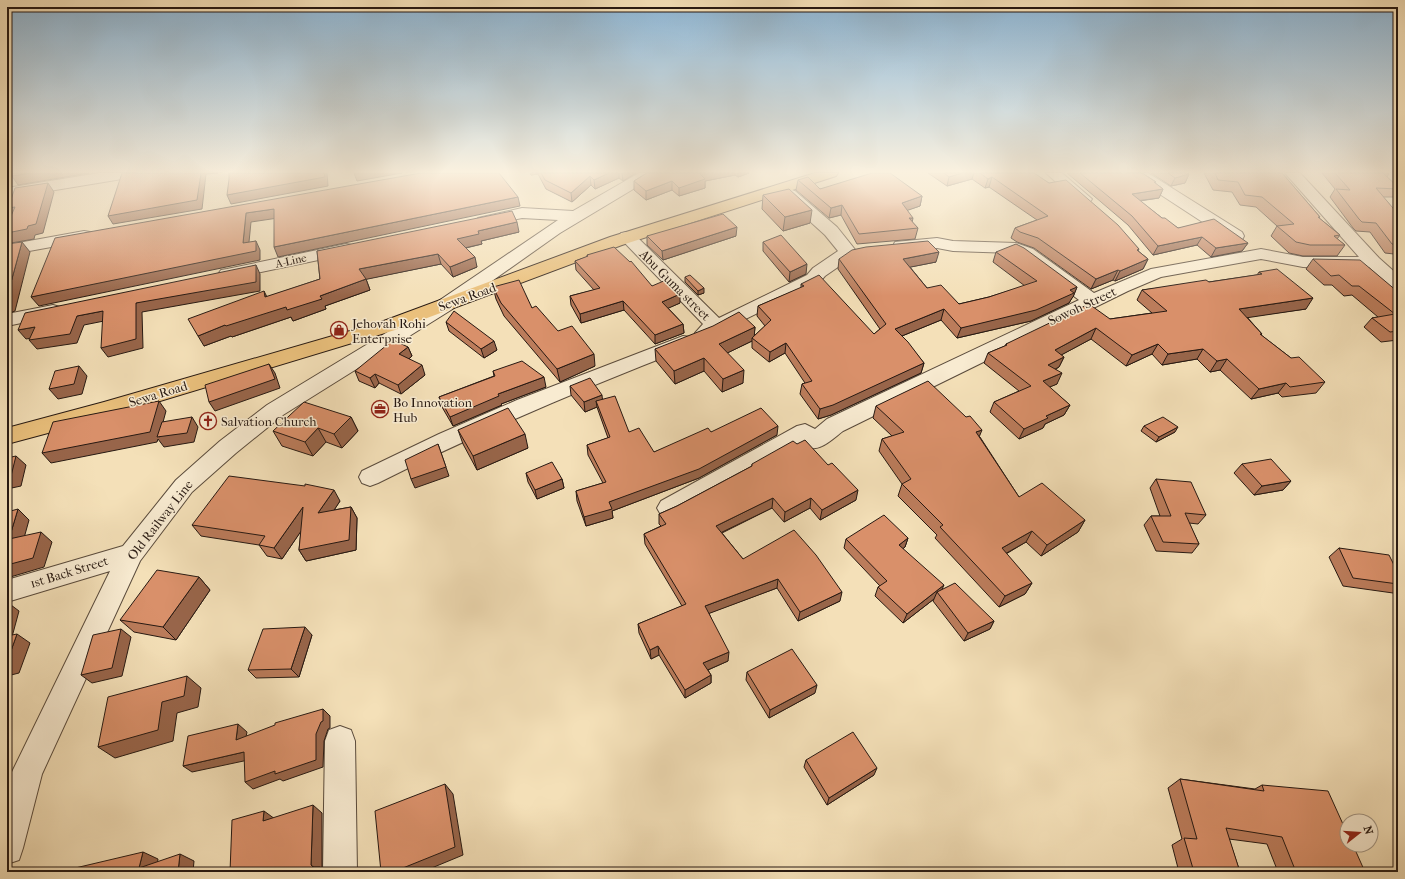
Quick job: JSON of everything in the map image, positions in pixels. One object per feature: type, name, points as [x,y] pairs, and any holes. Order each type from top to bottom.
[{"type":"main road","name":"Sewa Road","points":[[7,436],[104,410],[388,326],[627,237],[700,214]]},
{"type":"street","points":[[467,224],[517,214]]},
{"type":"street","points":[[540,214],[576,216]]},
{"type":"street","name":"Old Railway Line","points":[[7,848],[17,775],[131,554],[184,486],[228,447],[275,410],[444,306],[554,229],[579,214]]},
{"type":"street","points":[[370,477],[409,457],[559,391],[705,333],[813,279],[818,272],[856,251],[812,214]]},
{"type":"street","points":[[1203,214],[1261,254]]},
{"type":"street","points":[[1329,214],[1373,262],[1398,284]]},
{"type":"street","points":[[7,250],[101,233]]},
{"type":"street","name":"Abu Guma street","points":[[627,237],[715,325],[705,333]]},
{"type":"street","points":[[885,248],[937,243],[953,246],[1016,248],[1027,253],[1092,301]]},
{"type":"street","name":"A-Line","points":[[210,278],[358,247]]},
{"type":"street","name":"Sowoh Street","points":[[669,508],[805,432],[814,441],[835,425],[1092,301],[1152,267],[1261,254],[1277,259],[1327,264],[1373,262]]},
{"type":"street","points":[[7,320],[69,307]]},
{"type":"street","name":"1st Back Street","points":[[7,591],[131,554]]},
{"type":"street","points":[[340,742],[340,872]]},
{"type":"building","points":[[12,214],[39,214],[36,224],[28,226],[27,229],[7,233],[7,225]]},
{"type":"building","points":[[109,214],[119,214],[108,216]]},
{"type":"building","points":[[190,214],[246,214],[243,243],[256,241],[256,251],[31,297],[55,238]]},
{"type":"building","points":[[274,214],[435,214],[274,247]]},
{"type":"building","points":[[497,214],[513,214],[517,222],[478,231],[479,234],[457,239],[475,257],[450,267],[438,254],[359,269],[366,279],[320,296],[322,299],[287,310],[286,307],[226,326],[225,325],[198,336],[188,319],[264,291],[265,297],[320,279],[317,251]]},
{"type":"building","points":[[723,214],[737,227],[662,251],[647,236]]},
{"type":"building","points":[[782,214],[796,214],[785,217]]},
{"type":"building","points":[[847,214],[910,214],[913,218],[909,218],[918,228],[859,234]]},
{"type":"building","points":[[1045,214],[1105,214],[1118,225],[1139,249],[1137,250],[1148,259],[1096,279],[1038,238],[1020,232],[1015,228],[1048,216]]},
{"type":"building","points":[[1130,214],[1157,214],[1178,228],[1214,219],[1248,243],[1216,248],[1202,237],[1158,246]]},
{"type":"building","points":[[1282,214],[1317,214],[1320,217],[1318,217],[1340,235],[1334,236],[1345,245],[1310,245],[1296,242],[1277,226],[1294,224]]},
{"type":"building","points":[[1355,214],[1398,214],[1398,245],[1392,244],[1376,223],[1362,222]]},
{"type":"building","points":[[781,235],[807,264],[790,272],[763,242]]},
{"type":"building","points":[[928,241],[939,252],[903,259],[927,288],[941,285],[959,304],[989,297],[1037,281],[996,252],[1016,244],[1024,248],[1077,287],[1070,290],[1074,293],[1036,310],[961,328],[944,309],[895,329],[908,342],[924,363],[833,405],[820,409],[802,384],[812,381],[786,343],[770,352],[752,338],[771,320],[758,306],[804,286],[801,284],[819,275],[874,334],[886,324],[839,259],[852,250],[866,247]]},
{"type":"building","points":[[22,242],[7,297],[7,244]]},
{"type":"building","points":[[614,247],[630,262],[631,261],[652,286],[666,280],[680,294],[662,302],[683,324],[655,335],[623,301],[580,314],[570,296],[600,288],[575,261],[588,256],[587,255]]},
{"type":"building","points":[[1313,259],[1360,260],[1398,292],[1398,331],[1390,332],[1372,318],[1395,314],[1359,286],[1352,286],[1339,275],[1331,276]]},
{"type":"building","points":[[256,265],[256,282],[136,303],[136,339],[101,348],[103,311],[77,316],[70,334],[29,340],[35,327],[18,330],[25,313]]},
{"type":"building","points":[[1277,269],[1313,298],[1239,309],[1262,334],[1260,334],[1291,358],[1299,357],[1325,382],[1290,387],[1286,383],[1259,389],[1227,359],[1217,361],[1203,349],[1168,354],[1158,344],[1132,355],[1096,328],[1055,350],[1064,357],[1048,365],[1062,373],[1043,381],[1070,405],[1046,416],[1048,418],[1024,429],[994,402],[1031,386],[988,353],[1089,304],[1110,319],[1167,311],[1142,290],[1206,280],[1209,282],[1262,274],[1259,272]]},
{"type":"building","points":[[690,275],[704,288],[698,291],[685,277]]},
{"type":"building","points":[[519,280],[532,308],[536,306],[558,331],[572,326],[594,354],[557,369],[501,303],[493,287]]},
{"type":"building","points":[[454,311],[494,341],[481,349],[446,322]]},
{"type":"building","points":[[739,312],[755,327],[719,344],[744,370],[723,379],[704,358],[674,371],[655,349],[713,326]]},
{"type":"building","points":[[393,340],[408,347],[399,354],[422,365],[398,385],[375,374],[370,378],[355,371]]},
{"type":"building","points":[[522,361],[544,377],[498,394],[499,396],[450,417],[439,397],[495,376],[493,371]]},
{"type":"building","points":[[269,364],[275,379],[209,402],[205,385]]},
{"type":"building","points":[[79,366],[74,384],[49,389],[55,371]]},
{"type":"building","points":[[590,378],[602,395],[584,402],[570,386]]},
{"type":"building","points":[[928,381],[966,417],[970,416],[982,430],[976,432],[1019,497],[1042,483],[1085,520],[1047,545],[1032,531],[1002,548],[1032,583],[1005,596],[940,527],[943,525],[902,484],[911,479],[882,439],[904,432],[876,406]]},
{"type":"building","points":[[615,396],[629,432],[639,428],[654,452],[708,428],[711,432],[761,408],[778,426],[699,469],[609,502],[612,509],[584,517],[576,491],[606,482],[587,445],[610,437],[596,401]]},
{"type":"building","points":[[159,401],[150,432],[42,453],[53,422]]},
{"type":"building","points":[[304,402],[351,417],[334,434],[318,428],[305,442],[273,431]]},
{"type":"building","points":[[508,408],[525,434],[473,456],[458,430]]},
{"type":"building","points":[[192,417],[187,433],[157,437],[162,422]]},
{"type":"building","points":[[1163,417],[1178,427],[1159,437],[1144,426]]},
{"type":"building","points":[[805,440],[828,465],[832,463],[858,490],[822,510],[811,498],[785,512],[773,498],[716,526],[743,559],[794,530],[816,555],[842,592],[800,612],[778,579],[705,606],[729,652],[703,663],[711,675],[685,690],[658,646],[650,650],[638,624],[686,604],[644,534],[666,524],[659,514],[752,466],[752,464],[793,441],[797,444]]},
{"type":"building","points":[[438,444],[446,467],[411,479],[405,460]]},
{"type":"building","points":[[16,456],[11,476],[7,478],[7,458]]},
{"type":"building","points":[[1271,459],[1291,481],[1262,486],[1242,464]]},
{"type":"building","points":[[552,462],[562,479],[535,490],[526,473]]},
{"type":"building","points":[[229,476],[305,486],[305,484],[334,490],[318,513],[351,507],[349,540],[299,550],[303,507],[274,548],[259,545],[265,536],[192,525]]},
{"type":"building","points":[[1156,479],[1191,482],[1206,515],[1185,513],[1199,544],[1163,542],[1151,516],[1171,516]]},
{"type":"building","points":[[18,509],[9,539],[41,532],[33,558],[7,565],[7,512]]},
{"type":"building","points":[[884,515],[908,538],[899,545],[944,585],[907,614],[878,587],[887,581],[846,539]]},
{"type":"building","points":[[1339,548],[1389,555],[1398,573],[1398,584],[1353,578]]},
{"type":"building","points":[[157,570],[199,577],[163,627],[120,620]]},
{"type":"building","points":[[955,583],[994,621],[968,633],[937,592]]},
{"type":"building","points":[[305,627],[291,669],[248,670],[263,629]]},
{"type":"building","points":[[121,629],[112,668],[81,675],[93,635]]},
{"type":"building","points":[[17,634],[7,662],[7,636]]},
{"type":"building","points":[[792,649],[817,685],[770,710],[747,672]]},
{"type":"building","points":[[187,676],[184,696],[162,702],[158,730],[98,747],[108,697]]},
{"type":"building","points":[[323,709],[323,721],[321,722],[316,734],[316,760],[275,774],[275,771],[245,782],[244,752],[183,766],[188,736],[238,724],[236,740],[275,725],[275,723]]},
{"type":"building","points":[[853,732],[877,768],[829,798],[806,760]]},
{"type":"building","points":[[1180,779],[1264,791],[1262,785],[1328,791],[1339,815],[1339,853],[1357,853],[1365,872],[1296,872],[1282,837],[1226,828],[1240,872],[1194,872],[1184,838],[1197,839]]},
{"type":"building","points":[[445,784],[455,847],[393,872],[381,872],[375,811]]},
{"type":"building","points":[[313,805],[311,865],[313,867],[320,867],[320,872],[230,872],[232,820],[264,811],[263,821]]},
{"type":"building","points":[[143,852],[139,868],[180,854],[178,872],[70,872],[71,869]]},
{"type":"place","name":"Jehovah Rohi Enterprise","points":[[339,330]]},
{"type":"place","name":"Bo Innovation Hub","points":[[380,409]]},
{"type":"place","name":"Salvation Church","points":[[208,421]]}]
